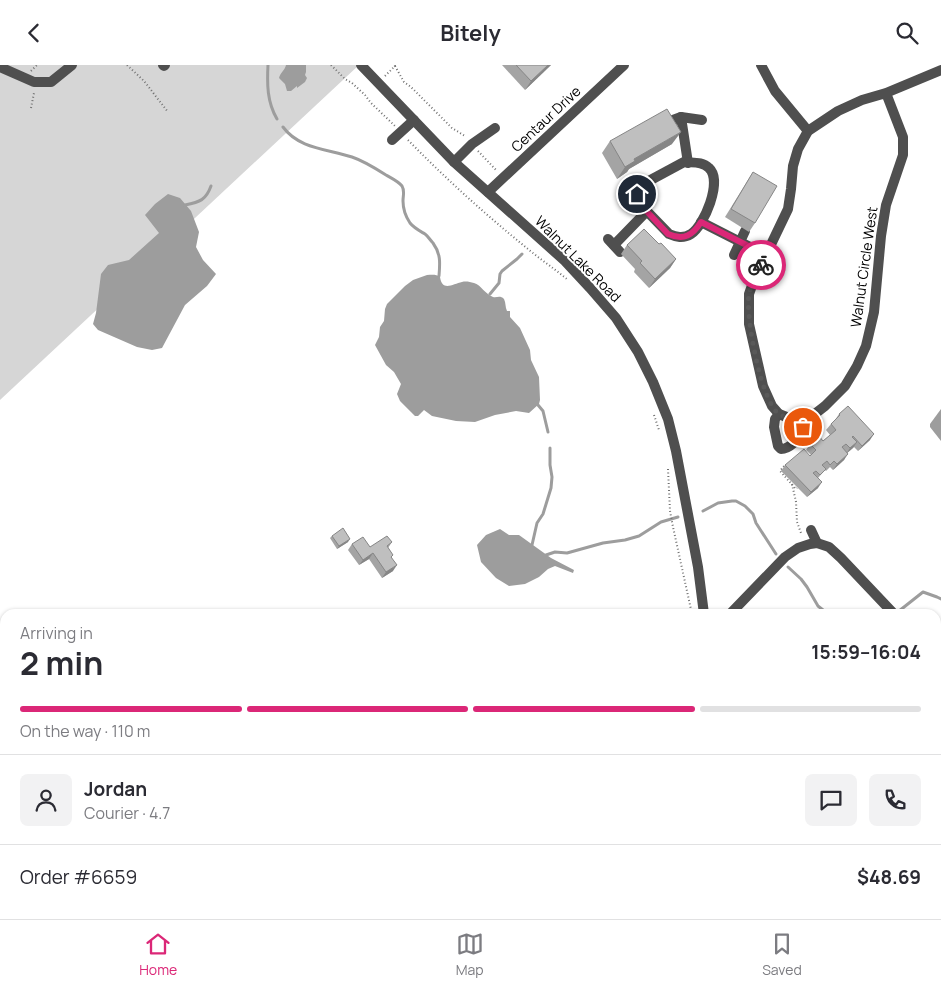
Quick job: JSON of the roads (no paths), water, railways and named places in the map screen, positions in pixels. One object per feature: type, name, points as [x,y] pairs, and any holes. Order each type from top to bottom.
[{"type":"street","points":[[0,67],[34,82],[50,82],[72,65]]},
{"type":"street","name":"Walnut Lake Road","points":[[361,65],[454,162],[565,261],[616,318],[638,352],[653,381],[668,419],[698,567],[703,609]]},
{"type":"street","name":"Centaur Drive","points":[[488,193],[624,65]]},
{"type":"street","points":[[761,65],[775,91],[808,131]]},
{"type":"street","points":[[776,410],[774,427],[778,446],[781,449],[785,449],[802,433],[805,418],[789,418],[776,410],[763,387],[749,324],[749,295],[788,209],[793,166],[798,149],[808,131],[838,111],[941,70]]},
{"type":"street","name":"Walnut Circle West","points":[[805,418],[825,406],[845,386],[866,347],[874,312],[880,236],[886,205],[904,155],[904,137],[886,93]]},
{"type":"street","points":[[681,117],[688,163]]},
{"type":"street","points":[[662,125],[681,117],[702,120]]},
{"type":"street","points":[[392,140],[414,120]]},
{"type":"street","points":[[454,162],[495,127]]},
{"type":"street","points":[[684,162],[703,164],[712,172],[714,177],[712,199],[701,222],[692,233],[686,236],[674,237],[668,234],[647,211],[637,199],[639,188],[645,183],[684,162]]},
{"type":"street","points":[[614,245],[647,211]]},
{"type":"street","points":[[701,222],[766,255]]},
{"type":"street","points":[[734,255],[745,231]]},
{"type":"street","points":[[811,530],[812,544]]},
{"type":"street","points":[[735,609],[786,557],[798,548],[812,544],[829,547],[889,609]]},
{"type":"waterway","points":[[268,65],[268,93],[277,119]]},
{"type":"waterway","points":[[283,127],[297,140],[356,159],[374,167],[400,184],[403,190],[404,209],[410,223],[427,236],[439,255],[439,276]]},
{"type":"waterway","points":[[185,205],[202,200],[211,186]]},
{"type":"waterway","points":[[490,294],[499,283],[502,271],[522,254]]},
{"type":"waterway","points":[[538,405],[543,411],[548,432]]},
{"type":"waterway","points":[[532,545],[537,523],[543,514],[551,488],[550,448]]},
{"type":"waterway","points":[[703,511],[718,503],[732,501],[745,506],[753,514],[756,523],[776,554]]},
{"type":"waterway","points":[[546,555],[555,552],[567,553],[639,536],[661,522],[678,517]]},
{"type":"waterway","points":[[788,567],[801,579],[822,609]]},
{"type":"waterway","points":[[902,609],[923,592],[941,599]]}]
